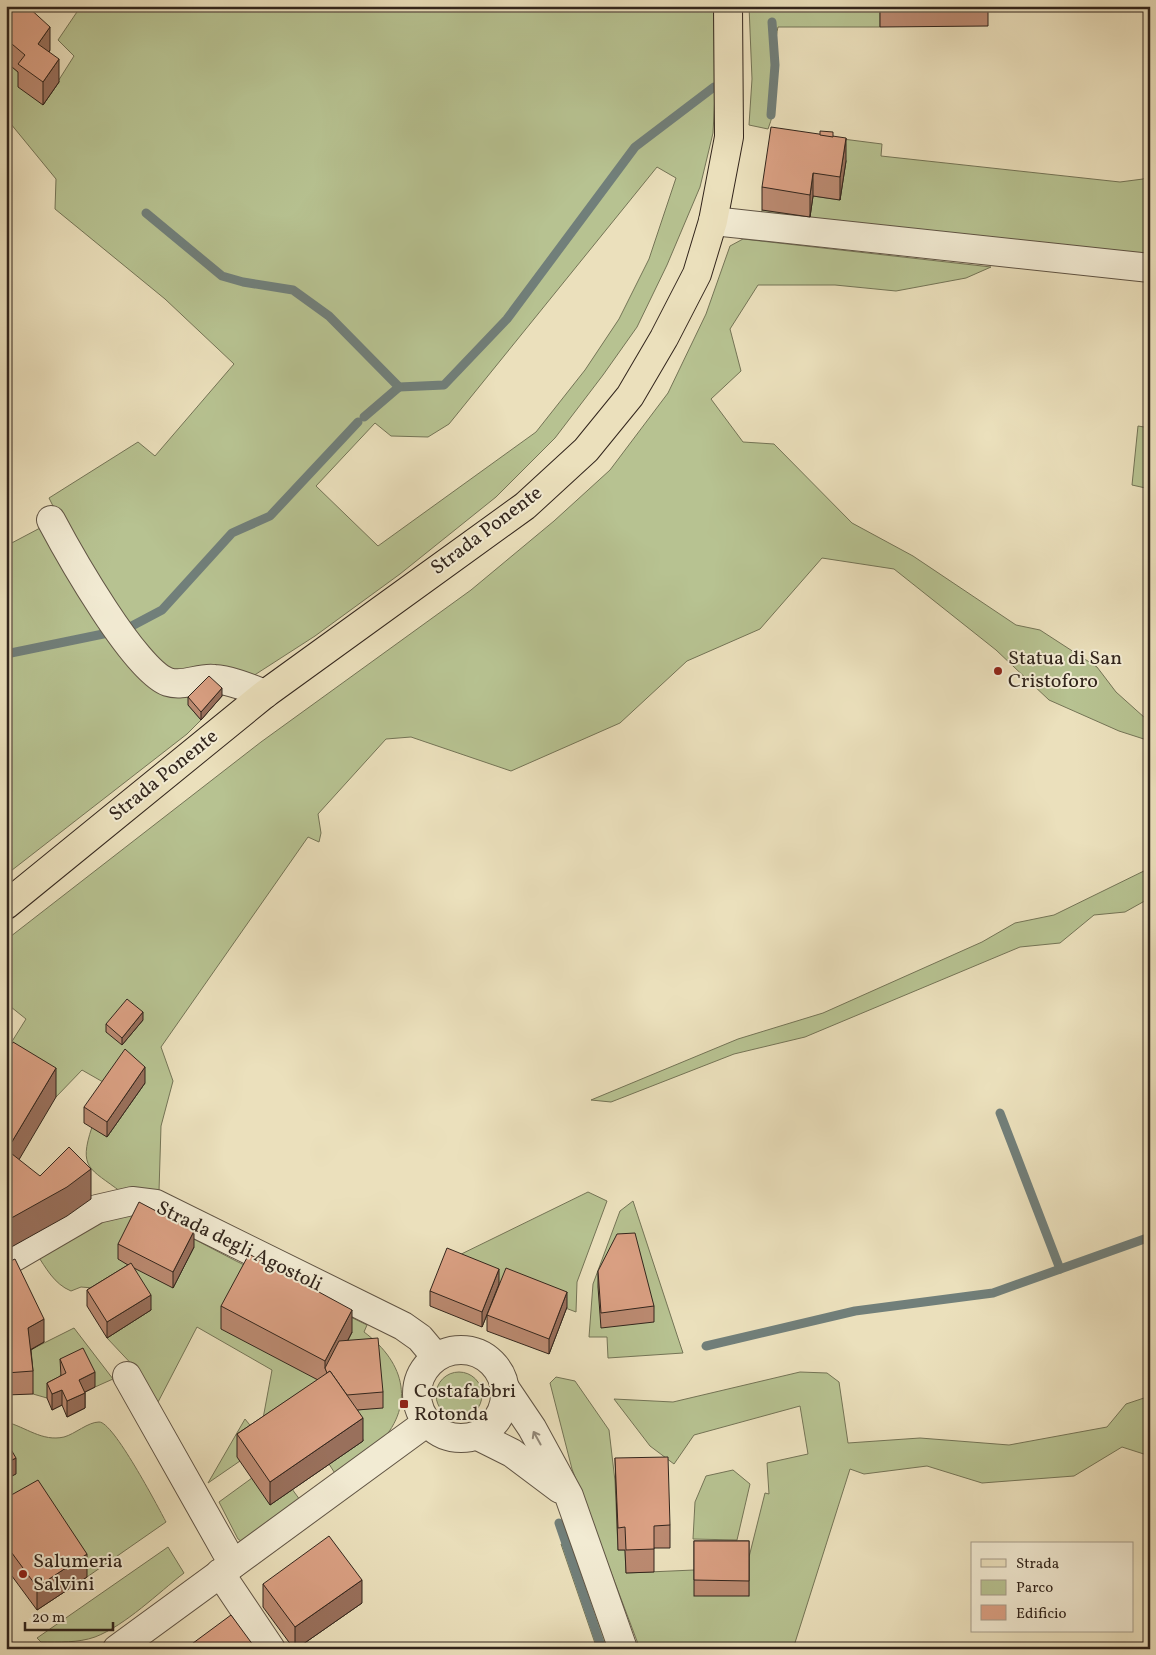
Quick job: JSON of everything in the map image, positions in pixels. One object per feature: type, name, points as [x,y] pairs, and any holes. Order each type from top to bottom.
[{"type":"main road","name":"Strada Ponente","points":[[6,905],[265,694],[525,506],[586,450],[630,396],[664,338],[697,274],[713,220],[729,137],[728,6]]},
{"type":"street","points":[[713,220],[1150,268]]},
{"type":"street","points":[[50,520],[132,652],[152,672],[168,682],[181,684],[212,678],[265,694]]},
{"type":"street","name":"Strada degli Agostoli","points":[[6,1262],[97,1209],[132,1201],[156,1204],[403,1326],[420,1338],[436,1357]]},
{"type":"street","points":[[505,1388],[505,1402],[500,1416],[490,1428],[478,1436],[467,1439],[445,1436],[426,1423],[419,1410],[417,1388],[425,1367],[436,1357],[448,1352],[473,1352],[494,1365],[505,1388],[532,1428],[569,1496],[624,1649]]},
{"type":"street","points":[[127,1376],[226,1569],[271,1649]]},
{"type":"street","points":[[95,1649],[124,1643],[426,1423]]},
{"type":"street","points":[[478,1436],[512,1453],[569,1496]]},
{"type":"green space","points":[[81,6],[715,6],[716,75],[713,133],[700,187],[667,265],[637,327],[555,438],[496,497],[400,574],[315,636],[222,696],[209,684],[188,705],[201,720],[187,734],[7,874],[6,546],[59,518],[49,498],[138,442],[155,456],[234,364],[165,299],[55,209],[56,179],[6,118],[6,62],[25,78],[43,105],[74,56],[58,40]],"holes":[[[657,167],[676,178],[649,259],[619,319],[585,370],[536,432],[378,546],[316,486],[375,423],[391,436],[428,437],[449,424]]]},
{"type":"green space","points":[[749,6],[880,6],[880,27],[778,27],[776,40],[776,96],[768,129],[749,125],[752,79]]},
{"type":"green space","points":[[835,138],[882,144],[881,156],[1120,182],[1143,179],[1150,174],[1150,260],[760,217],[762,210],[809,217],[813,196],[840,200]]},
{"type":"green space","points":[[743,239],[991,267],[966,278],[896,291],[835,285],[758,285],[730,329],[741,371],[711,399],[743,442],[774,444],[852,523],[913,556],[1016,625],[1040,630],[1097,667],[1116,692],[1145,718],[1150,720],[1150,741],[1119,731],[1049,700],[996,650],[894,569],[822,558],[760,629],[687,661],[620,723],[511,771],[411,737],[386,739],[318,814],[321,833],[319,842],[308,837],[161,1047],[173,1081],[161,1126],[159,1191],[121,1192],[95,1172],[87,1160],[86,1152],[92,1127],[107,1137],[110,1086],[82,1070],[56,1097],[6,1083],[6,1051],[26,1019],[6,1003],[6,940],[261,742],[471,590],[554,521],[610,470],[668,393],[706,314],[730,246]]},
{"type":"green space","points":[[1138,426],[1150,428],[1150,489],[1132,485]]},
{"type":"green space","points":[[1150,868],[1150,898],[1125,912],[1094,915],[1060,943],[1020,947],[805,1037],[734,1054],[611,1102],[591,1100],[738,1039],[823,1013],[982,942],[1015,923],[1054,915]]},
{"type":"green space","points":[[588,1192],[607,1201],[577,1282],[576,1312],[445,1262]]},
{"type":"green space","points":[[633,1201],[683,1353],[608,1358],[607,1337],[589,1337],[593,1284],[620,1211]]},
{"type":"green space","points":[[142,1212],[236,1261],[367,1325],[364,1332],[389,1357],[397,1371],[401,1386],[401,1401],[397,1416],[389,1431],[377,1446],[336,1475],[329,1464],[349,1411],[383,1407],[339,1357],[325,1384],[262,1424],[272,1370],[197,1327],[157,1404],[139,1372],[107,1338],[93,1288],[81,1287],[71,1291],[65,1288],[51,1275],[36,1253],[102,1216]]},
{"type":"green space","points":[[74,1328],[113,1379],[95,1387],[84,1364],[60,1375],[66,1389],[47,1398],[33,1394],[28,1351]]},
{"type":"green space","points":[[454,1372],[464,1372],[476,1378],[481,1386],[481,1404],[476,1412],[468,1417],[454,1418],[446,1415],[439,1408],[436,1400],[436,1390],[439,1382],[446,1375]]},
{"type":"green space","points":[[800,1372],[827,1373],[839,1382],[848,1443],[920,1438],[1009,1445],[1107,1427],[1126,1404],[1150,1396],[1150,1456],[1122,1447],[1074,1476],[982,1483],[927,1466],[864,1474],[850,1469],[793,1649],[640,1649],[572,1469],[550,1383],[556,1377],[575,1381],[609,1430],[615,1481],[618,1550],[625,1550],[626,1573],[694,1570],[749,1596],[749,1557],[765,1493],[769,1494],[767,1463],[808,1454],[800,1406],[694,1435],[674,1464],[650,1446],[614,1399],[673,1402]]},
{"type":"green space","points":[[245,1419],[262,1440],[240,1461],[208,1483]]},
{"type":"green space","points":[[6,1422],[41,1436],[56,1438],[64,1437],[95,1423],[99,1422],[106,1425],[135,1466],[166,1522],[87,1577],[6,1521],[6,1479],[15,1474],[6,1456]]},
{"type":"green space","points":[[733,1470],[750,1484],[737,1540],[693,1539],[695,1502],[706,1476]]},
{"type":"green space","points":[[252,1478],[292,1489],[300,1500],[241,1541],[238,1539],[219,1502]]},
{"type":"green space","points":[[561,1544],[573,1544],[610,1649],[597,1649]]},
{"type":"green space","points":[[168,1547],[184,1573],[130,1617],[107,1632],[89,1639],[68,1642],[41,1642],[37,1638]]},
{"type":"building","points":[[6,6],[27,6],[50,27],[38,44],[59,59],[43,82],[18,64],[25,55],[6,39]]},
{"type":"building","points":[[771,127],[846,138],[840,177],[813,173],[810,195],[762,187]]},
{"type":"building","points":[[820,131],[833,132],[833,137],[820,135]]},
{"type":"building","points":[[209,676],[222,688],[201,712],[188,697]]},
{"type":"building","points":[[127,999],[143,1012],[122,1038],[106,1024]]},
{"type":"building","points":[[13,1042],[56,1068],[7,1150],[40,1176],[69,1147],[91,1169],[67,1187],[6,1221],[6,1053]]},
{"type":"building","points":[[125,1049],[145,1067],[107,1122],[84,1107]]},
{"type":"building","points":[[139,1202],[194,1231],[173,1272],[118,1244]]},
{"type":"building","points":[[635,1233],[654,1306],[601,1313],[598,1271],[617,1234]]},
{"type":"building","points":[[447,1248],[499,1269],[482,1312],[430,1291]]},
{"type":"building","points":[[249,1254],[352,1310],[325,1361],[221,1306]]},
{"type":"building","points":[[15,1259],[44,1319],[28,1328],[33,1371],[6,1373],[6,1263]]},
{"type":"building","points":[[131,1263],[151,1295],[107,1322],[87,1290]]},
{"type":"building","points":[[506,1268],[567,1292],[549,1339],[487,1315]]},
{"type":"building","points":[[378,1338],[383,1392],[347,1395],[330,1371],[327,1373],[325,1368],[339,1341]]},
{"type":"building","points":[[83,1348],[95,1372],[79,1380],[85,1393],[67,1401],[62,1390],[52,1394],[47,1383],[66,1373],[60,1359]]},
{"type":"building","points":[[330,1371],[363,1418],[270,1482],[237,1434]]},
{"type":"building","points":[[6,1441],[16,1458],[6,1463]]},
{"type":"building","points":[[668,1457],[670,1525],[654,1526],[654,1549],[626,1550],[625,1527],[618,1528],[615,1458]]},
{"type":"building","points":[[38,1480],[87,1554],[37,1587],[6,1545],[6,1498]]},
{"type":"building","points":[[329,1536],[362,1580],[295,1627],[263,1584]]},
{"type":"building","points":[[694,1541],[749,1541],[749,1581],[694,1580]]},
{"type":"building","points":[[231,1615],[256,1649],[185,1649]]},
{"type":"waterway","points":[[771,115],[775,65],[772,22]]},
{"type":"waterway","points":[[146,213],[222,276],[243,282],[293,290],[329,316],[399,387],[444,385],[507,319],[635,147],[714,87]]},
{"type":"waterway","points":[[364,417],[399,387]]},
{"type":"waterway","points":[[128,628],[162,610],[232,533],[270,516],[358,422]]},
{"type":"waterway","points":[[6,654],[108,633]]},
{"type":"waterway","points":[[1000,1113],[1060,1269]]},
{"type":"waterway","points":[[706,1346],[855,1311],[993,1293],[1150,1237]]},
{"type":"waterway","points":[[559,1523],[602,1649]]},
{"type":"place","name":"Statua di San Cristoforo","points":[[998,671]]},
{"type":"place","name":"Costafabbri Rotonda","points":[[404,1404]]},
{"type":"place","name":"Salumeria Salvini","points":[[23,1574]]}]
